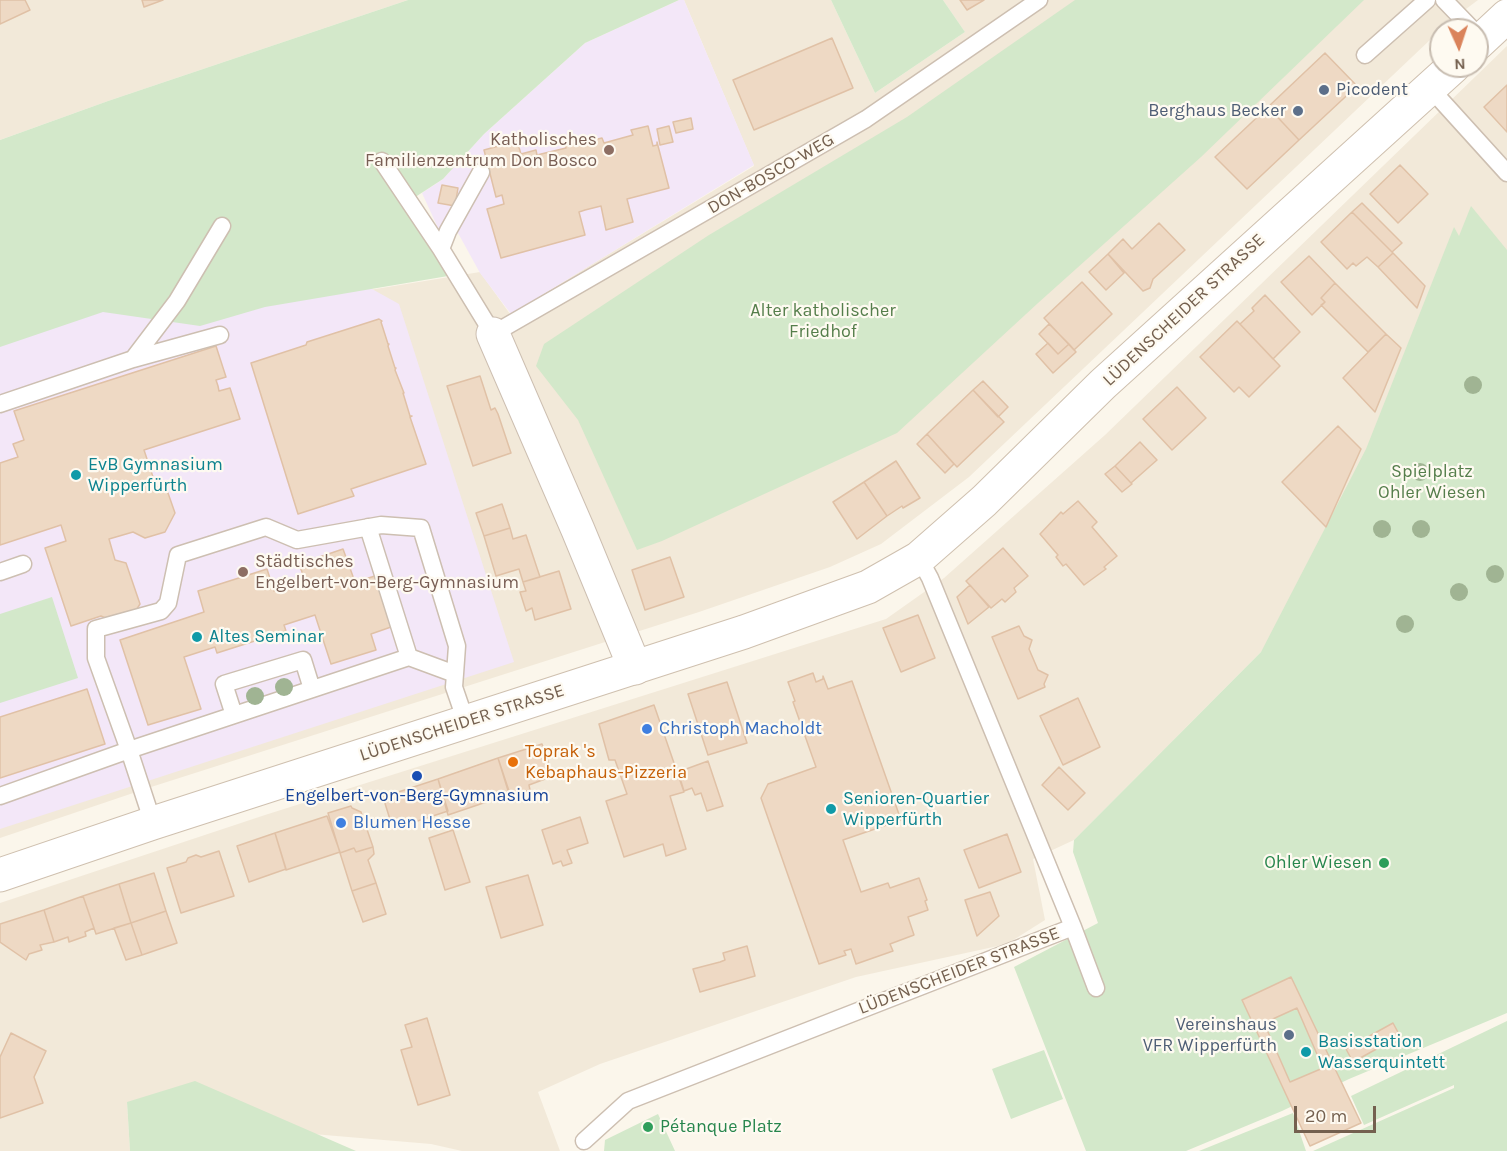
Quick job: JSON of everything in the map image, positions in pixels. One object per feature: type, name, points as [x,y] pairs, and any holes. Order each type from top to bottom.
[{"type":"main road","points":[[1489,29],[1507,16]]},
{"type":"main road","name":"LÜDENSCHEIDER STRASSE","points":[[0,875],[153,823],[635,668],[868,587],[919,558],[984,501],[1103,384],[1441,78]]},
{"type":"main road","points":[[493,334],[635,668]]},
{"type":"lane","name":"DON-BOSCO-WEG","points":[[493,334],[866,119],[1039,0]]},
{"type":"lane","points":[[1365,55],[1427,0]]},
{"type":"lane","points":[[1444,0],[1460,18]]},
{"type":"lane","points":[[1430,88],[1507,173]]},
{"type":"lane","points":[[382,161],[441,249],[493,334]]},
{"type":"lane","points":[[441,249],[448,231],[481,172]]},
{"type":"lane","points":[[134,359],[177,301],[222,226]]},
{"type":"lane","points":[[0,404],[134,359],[220,335]]},
{"type":"lane","points":[[153,823],[96,658],[96,629],[161,611],[168,603],[178,555],[266,527],[297,540],[381,525],[421,528],[457,646],[454,687],[466,722]]},
{"type":"lane","points":[[368,527],[409,657]]},
{"type":"lane","name":"LÜDENSCHEIDER STRASSE","points":[[584,1141],[628,1101],[1073,927],[930,578],[919,558]]},
{"type":"lane","points":[[0,572],[23,564]]},
{"type":"lane","points":[[0,796],[129,750],[409,657],[455,674]]},
{"type":"lane","points":[[234,715],[224,684],[303,660],[312,689]]},
{"type":"lane","points":[[1073,927],[1096,988]]},
{"type":"shaded area","points":[[0,0],[408,0],[108,101],[0,140]]},
{"type":"shaded area","name":"Katholisches Familienzentrum Don Bosco","points":[[679,0],[684,0],[754,165],[511,314],[480,273],[458,233],[438,228],[422,193],[443,179],[484,134],[585,43]]},
{"type":"shaded area","points":[[684,0],[831,0],[875,93],[965,32],[943,0],[1478,0],[1454,18],[1429,18],[1429,41],[969,477],[881,544],[830,567],[699,612],[148,788],[0,838],[0,347],[480,272],[510,314],[754,166]]},
{"type":"shaded area","points":[[1507,46],[1507,357],[1261,652],[1074,840],[1033,859],[1045,920],[1007,944],[856,977],[600,1064],[538,1092],[560,1151],[462,1151],[431,1144],[301,1133],[127,1102],[130,1151],[0,1151],[0,903],[265,815],[886,619],[944,578],[1105,435],[1474,78],[1489,78],[1489,63]]},
{"type":"shaded area","name":"Städtisches Engelbert-von-Berg-Gymnasium","points":[[336,269],[399,304],[514,662],[0,829],[0,327]]},
{"type":"green space","points":[[408,0],[679,0],[585,43],[484,134],[443,179],[403,205],[448,276],[265,307],[200,326],[103,312],[0,347],[0,140],[108,101]]},
{"type":"green space","points":[[831,0],[943,0],[965,32],[875,93]]},
{"type":"green space","name":"Alter katholischer Friedhof","points":[[1075,0],[1364,0],[1201,157],[897,433],[662,541],[637,550],[578,420],[536,366],[544,344],[709,235],[907,117]]},
{"type":"green space","name":"Spielplatz Ohler Wiesen","points":[[1471,206],[1507,250],[1507,1013],[1186,1151],[1086,1151],[1014,967],[1098,923],[1073,852],[1074,840],[1261,652],[1366,449],[1454,227],[1459,236]]},
{"type":"green space","points":[[52,597],[78,678],[0,703],[0,614]]},
{"type":"green space","points":[[1507,1021],[1507,1151],[1313,1151],[1454,1088],[1454,1085],[1364,1125],[1351,1096]]},
{"type":"green space","points":[[1044,1050],[1063,1099],[1011,1119],[992,1069]]},
{"type":"green space","points":[[195,1081],[356,1151],[130,1151],[127,1102]]},
{"type":"green space","points":[[1293,1113],[1306,1151],[1199,1151]]},
{"type":"green space","name":"Pétanque Platz","points":[[658,1114],[675,1151],[604,1151],[605,1140]]},
{"type":"building","points":[[0,0],[25,0],[30,10],[0,24]]},
{"type":"building","points":[[142,0],[163,0],[144,7]]},
{"type":"building","points":[[960,0],[984,0],[967,10]]},
{"type":"building","points":[[832,38],[853,88],[754,130],[733,80]]},
{"type":"building","points":[[1325,53],[1357,86],[1299,140],[1268,107]]},
{"type":"building","points":[[1507,85],[1507,132],[1484,107]]},
{"type":"building","points":[[1268,107],[1299,140],[1247,189],[1215,157]]},
{"type":"building","points":[[691,118],[693,129],[676,133],[673,122]]},
{"type":"building","name":"Katholisches Familienzentrum Don Bosco","points":[[648,126],[653,146],[657,145],[657,142],[669,188],[627,199],[633,222],[606,230],[601,206],[585,210],[579,212],[585,235],[501,258],[487,209],[504,204],[502,195],[496,197],[484,150],[517,141],[521,154],[536,150],[537,155],[566,148],[565,143],[583,137],[585,142],[602,138],[604,143],[633,135],[631,130]]},
{"type":"building","points":[[669,126],[673,142],[660,145],[657,129]]},
{"type":"building","points":[[1400,165],[1428,194],[1398,223],[1370,194]]},
{"type":"building","points":[[442,185],[458,188],[455,206],[438,203]]},
{"type":"building","points":[[1362,203],[1402,243],[1392,252],[1352,212]]},
{"type":"building","points":[[1352,212],[1393,253],[1378,267],[1367,257],[1356,266],[1353,263],[1347,269],[1321,242]]},
{"type":"building","points":[[1159,223],[1185,250],[1153,279],[1150,288],[1143,291],[1108,254],[1123,239],[1132,249]]},
{"type":"building","points":[[1393,253],[1425,286],[1417,308],[1378,267]]},
{"type":"building","points":[[1108,254],[1124,273],[1106,290],[1089,272]]},
{"type":"building","points":[[1309,256],[1335,283],[1321,298],[1325,302],[1312,315],[1281,282]]},
{"type":"building","points":[[1082,282],[1112,314],[1074,350],[1044,318]]},
{"type":"building","points":[[1335,283],[1386,334],[1368,352],[1321,305],[1325,302],[1321,298]]},
{"type":"building","points":[[1265,295],[1300,332],[1273,359],[1240,324],[1254,311],[1252,308]]},
{"type":"building","points":[[379,319],[382,321],[395,370],[426,464],[351,489],[354,496],[298,514],[251,363]]},
{"type":"building","points":[[1237,321],[1280,366],[1249,397],[1239,387],[1234,392],[1200,357]]},
{"type":"building","points":[[1049,324],[1069,344],[1058,354],[1039,334]]},
{"type":"building","points":[[1386,334],[1401,348],[1375,412],[1343,378]]},
{"type":"building","points":[[1048,343],[1058,354],[1069,344],[1076,352],[1053,373],[1036,354]]},
{"type":"building","name":"EvB Gymnasium Wipperfürth","points":[[216,346],[226,377],[216,380],[219,391],[230,388],[240,419],[144,450],[156,486],[168,493],[175,513],[165,532],[145,538],[133,532],[109,539],[115,560],[126,563],[140,604],[135,612],[110,620],[101,616],[71,626],[45,548],[66,541],[61,525],[0,545],[0,463],[18,457],[13,444],[24,440],[14,411]]},
{"type":"building","points":[[480,376],[491,410],[495,408],[498,414],[511,453],[473,466],[447,386]]},
{"type":"building","points":[[983,381],[1008,407],[998,417],[973,390]]},
{"type":"building","points":[[1177,387],[1206,418],[1172,450],[1143,419]]},
{"type":"building","points":[[973,390],[1004,422],[957,467],[927,434]]},
{"type":"building","points":[[1338,426],[1361,449],[1326,527],[1282,482]]},
{"type":"building","points":[[927,434],[954,464],[945,473],[917,444]]},
{"type":"building","points":[[1140,442],[1157,460],[1131,483],[1115,466]]},
{"type":"building","points":[[896,461],[920,498],[887,516],[864,482]]},
{"type":"building","points":[[1115,466],[1132,484],[1122,492],[1105,474]]},
{"type":"building","points":[[864,482],[887,516],[857,539],[833,502]]},
{"type":"building","points":[[1078,501],[1097,522],[1092,527],[1117,556],[1104,567],[1106,569],[1084,585],[1066,564],[1063,566],[1056,557],[1058,555],[1040,534],[1061,512],[1063,514]]},
{"type":"building","points":[[502,504],[510,528],[484,536],[476,513]]},
{"type":"building","points":[[510,528],[513,539],[526,535],[540,577],[523,582],[519,569],[496,576],[484,536]]},
{"type":"building","points":[[1003,548],[1028,576],[1014,588],[1016,592],[1005,602],[1002,599],[991,608],[966,581]]},
{"type":"building","name":"Altes Seminar","points":[[343,549],[355,582],[375,576],[391,627],[371,634],[376,650],[331,664],[315,615],[284,625],[286,631],[217,653],[215,647],[184,657],[201,709],[148,725],[120,640],[204,612],[198,591],[267,569],[274,591],[305,580],[299,564]]},
{"type":"building","points":[[670,557],[684,597],[645,610],[632,570]]},
{"type":"building","points":[[559,571],[571,609],[535,620],[532,608],[526,611],[520,592],[526,591],[523,582]]},
{"type":"building","points":[[970,585],[989,607],[968,624],[957,597]]},
{"type":"building","points":[[918,615],[935,658],[901,672],[883,628]]},
{"type":"building","points":[[1019,626],[1024,636],[1032,640],[1029,649],[1038,670],[1048,675],[1045,687],[1018,699],[992,637]]},
{"type":"building","name":"Senioren-Quartier Wipperfürth","points":[[813,673],[816,682],[823,679],[823,676],[828,689],[852,681],[901,820],[843,840],[861,892],[888,883],[890,888],[919,878],[927,900],[925,901],[928,910],[908,917],[914,935],[890,944],[893,951],[856,964],[851,949],[844,951],[846,955],[819,964],[761,798],[768,784],[816,767],[788,682]]},
{"type":"building","points":[[727,682],[747,743],[708,755],[688,694]]},
{"type":"building","points":[[87,689],[105,744],[0,778],[0,717]]},
{"type":"building","points":[[1078,698],[1100,747],[1063,765],[1040,716]]},
{"type":"building","points":[[654,705],[684,792],[670,796],[686,849],[666,856],[663,844],[624,857],[606,801],[627,794],[615,760],[609,760],[599,724]]},
{"type":"building","points":[[542,744],[553,776],[529,785],[530,790],[510,797],[498,758]]},
{"type":"building","points":[[498,758],[510,794],[448,815],[438,779]]},
{"type":"building","points":[[708,761],[723,806],[707,811],[701,793],[695,795],[692,788],[684,791],[678,772]]},
{"type":"building","points":[[1059,767],[1085,793],[1068,810],[1042,785]]},
{"type":"building","points":[[438,779],[448,811],[393,829],[383,797]]},
{"type":"building","points":[[351,806],[361,812],[373,847],[356,852],[354,848],[340,853],[328,813]]},
{"type":"building","points":[[327,816],[340,852],[286,870],[275,833]]},
{"type":"building","points":[[580,817],[588,843],[567,850],[572,863],[563,866],[561,861],[553,864],[542,830]]},
{"type":"building","points":[[453,830],[470,882],[445,890],[429,838]]},
{"type":"building","points":[[275,833],[286,869],[249,882],[237,846]]},
{"type":"building","points":[[1007,834],[1021,872],[979,888],[964,850]]},
{"type":"building","points":[[373,847],[374,854],[368,860],[376,883],[352,891],[340,853],[354,848],[356,852]]},
{"type":"building","points":[[219,851],[234,896],[181,913],[167,868],[186,862],[188,858],[196,855],[201,857]]},
{"type":"building","points":[[154,873],[166,911],[131,923],[119,884]]},
{"type":"building","points":[[528,875],[543,925],[501,938],[486,887]]},
{"type":"building","points":[[376,883],[386,914],[363,922],[352,891]]},
{"type":"building","points":[[119,884],[131,923],[96,934],[83,896]]},
{"type":"building","points":[[990,892],[999,916],[977,936],[965,900]]},
{"type":"building","points":[[83,896],[94,928],[85,932],[86,936],[69,942],[68,937],[54,942],[44,910]]},
{"type":"building","points":[[44,910],[54,942],[40,945],[42,950],[29,954],[26,960],[0,942],[0,924]]},
{"type":"building","points":[[166,911],[177,943],[142,955],[131,923]]},
{"type":"building","points":[[131,923],[142,955],[126,960],[114,928]]},
{"type":"building","points":[[747,946],[755,976],[700,992],[693,969],[725,960],[723,953]]},
{"type":"building","name":"Vereinshaus VFR Wipperfürth","points":[[1291,977],[1361,1123],[1310,1146],[1242,1000]]},
{"type":"building","points":[[1297,1008],[1323,1068],[1290,1082],[1264,1023]]},
{"type":"building","points":[[427,1018],[450,1095],[418,1105],[401,1050],[412,1047],[405,1025]]},
{"type":"building","points":[[1393,1023],[1400,1036],[1353,1062],[1346,1049]]},
{"type":"building","points":[[11,1033],[46,1051],[34,1077],[43,1103],[0,1118],[0,1057]]},
{"type":"place","name":"Picodent","points":[[1324,90]]},
{"type":"place","name":"Berghaus Becker","points":[[1298,111]]},
{"type":"place","name":"Katholisches Familienzentrum Don Bosco","points":[[609,150]]},
{"type":"place","name":"EvB Gymnasium Wipperfürth","points":[[76,475]]},
{"type":"place","name":"Städtisches Engelbert-von-Berg-Gymnasium","points":[[243,572]]},
{"type":"place","name":"Altes Seminar","points":[[197,637]]},
{"type":"place","name":"Christoph Macholdt","points":[[647,729]]},
{"type":"place","name":"Toprak 's Kebaphaus-Pizzeria","points":[[513,762]]},
{"type":"place","name":"Engelbert-von-Berg-Gymnasium","points":[[417,776]]},
{"type":"place","name":"Senioren-Quartier Wipperfürth","points":[[831,809]]},
{"type":"place","name":"Blumen Hesse","points":[[341,823]]},
{"type":"place","name":"Ohler Wiesen","points":[[1384,863]]},
{"type":"place","name":"Vereinshaus VFR Wipperfürth","points":[[1289,1035]]},
{"type":"place","name":"Basisstation Wasserquintett","points":[[1306,1052]]},
{"type":"place","name":"Pétanque Platz","points":[[648,1127]]}]
